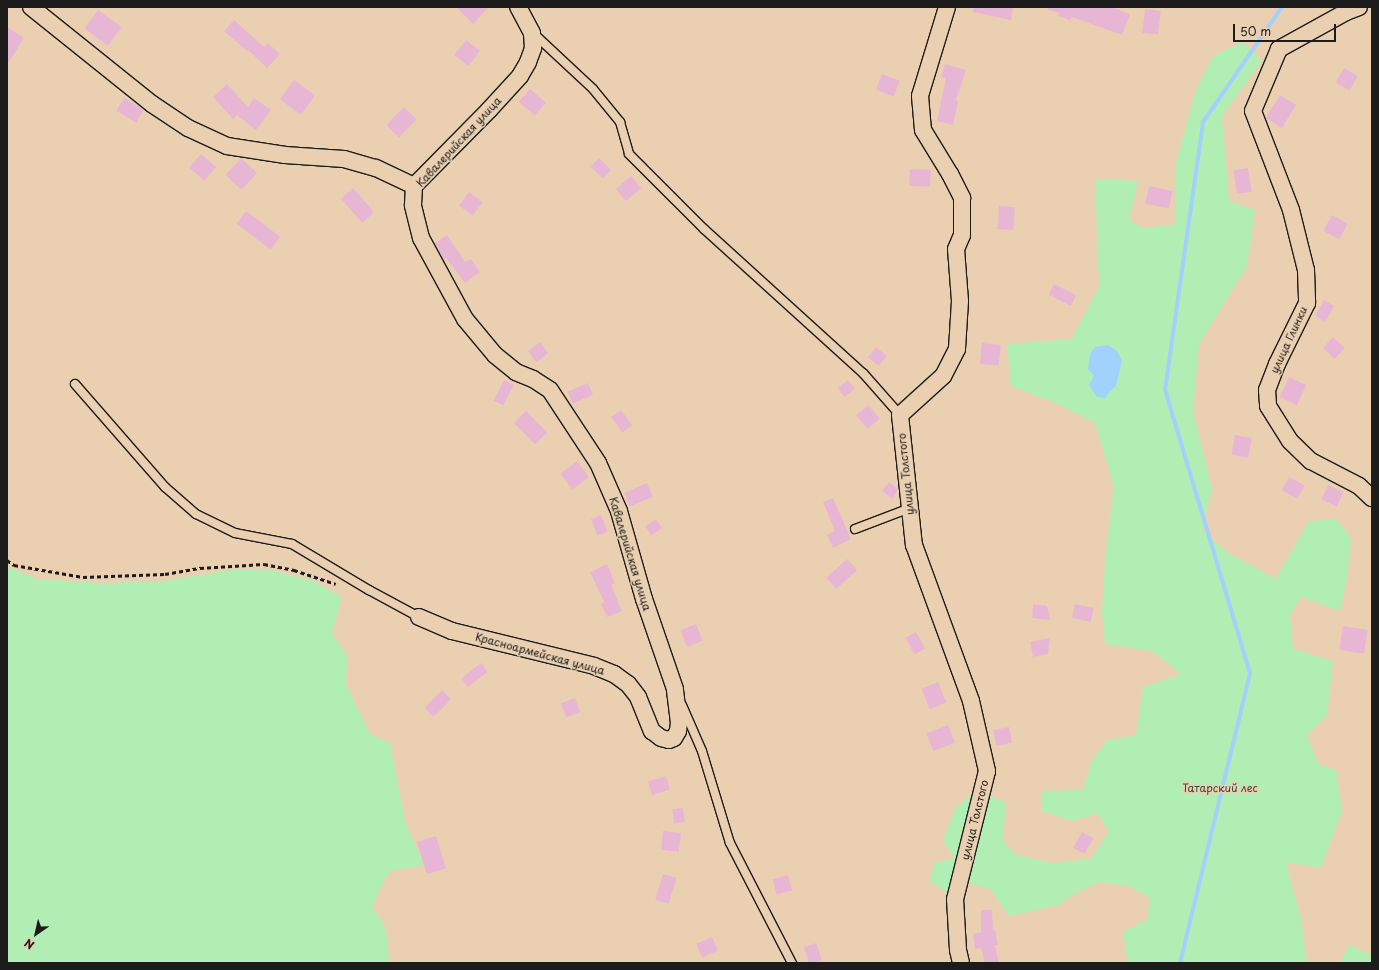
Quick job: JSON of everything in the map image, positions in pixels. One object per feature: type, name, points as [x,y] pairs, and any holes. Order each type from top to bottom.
[{"type":"street","points":[[31,7],[152,104],[188,128],[227,146],[285,155],[344,159],[376,168],[414,186]]},
{"type":"street","points":[[518,7],[532,33]]},
{"type":"street","points":[[900,415],[943,376],[957,349],[960,301],[956,249],[962,235],[962,198],[950,174],[923,130],[920,96],[947,7]]},
{"type":"street","name":"улица Глинки","points":[[1359,7],[1346,12],[1278,49],[1253,111],[1291,210],[1306,270],[1307,303],[1277,364],[1267,390],[1268,406],[1290,441],[1311,461],[1359,486],[1372,498]]},
{"type":"street","name":"Кавалерийская улица","points":[[532,33],[532,48],[528,62],[520,76],[414,186],[413,205],[421,238],[465,319],[495,355],[516,372],[533,379],[550,390],[598,463],[619,511],[644,599],[675,689]]},
{"type":"street","name":"улица Толстого","points":[[900,415],[914,545],[971,701],[987,770],[955,899],[958,950],[961,963]]},
{"type":"street","name":"Красноармейская улица","points":[[419,617],[459,633],[594,666],[614,674],[628,684],[638,698],[652,731],[660,738],[668,740],[674,738],[678,731],[679,723],[675,689]]},
{"type":"lane","points":[[532,33],[593,89],[620,122],[630,154],[704,229],[863,372],[900,415]]},
{"type":"lane","points":[[75,384],[165,487],[196,514],[235,533],[292,544],[369,590],[419,617]]},
{"type":"lane","points":[[856,529],[910,508]]},
{"type":"lane","points":[[675,689],[702,751],[730,843],[792,963]]},
{"type":"path","points":[[7,560],[14,565],[83,577],[165,574],[200,568],[264,564],[300,572],[340,586]]},
{"type":"green space","name":"Татарский лес","points":[[1242,42],[1262,61],[1222,116],[1229,201],[1255,210],[1247,266],[1199,344],[1193,411],[1212,489],[1202,530],[1228,553],[1276,579],[1308,522],[1335,518],[1351,538],[1347,579],[1340,611],[1301,597],[1290,615],[1293,649],[1333,661],[1327,715],[1307,735],[1318,764],[1336,770],[1342,811],[1321,868],[1286,862],[1301,919],[1307,963],[1128,963],[1123,932],[1148,919],[1149,897],[1129,886],[1100,882],[1079,891],[1058,905],[1009,916],[990,889],[968,883],[961,904],[930,881],[934,863],[954,858],[943,841],[954,810],[977,789],[1006,803],[1003,840],[1014,854],[1053,863],[1091,859],[1109,831],[1097,813],[1073,821],[1041,811],[1042,791],[1083,790],[1091,762],[1107,740],[1136,735],[1143,687],[1181,674],[1152,651],[1105,644],[1102,611],[1106,549],[1114,487],[1095,423],[1051,401],[1011,386],[1007,344],[1072,339],[1099,286],[1095,179],[1138,181],[1129,220],[1142,228],[1176,224],[1175,166],[1195,93],[1213,56]]},
{"type":"green space","points":[[7,566],[37,579],[102,583],[162,581],[231,570],[267,569],[314,581],[342,597],[332,634],[347,655],[346,684],[370,734],[390,743],[405,821],[424,865],[390,871],[383,882],[372,907],[384,925],[388,942],[389,963],[7,963]]},
{"type":"green space","points":[[1349,945],[1372,955],[1372,963],[1340,963]]},
{"type":"water","points":[[1108,345],[1117,351],[1122,361],[1116,386],[1109,392],[1105,399],[1096,396],[1089,385],[1094,375],[1088,369],[1090,354],[1095,347]]},
{"type":"building","points":[[456,7],[489,7],[473,24]]},
{"type":"building","points":[[974,7],[1013,7],[1011,20],[973,12]]},
{"type":"building","points":[[1048,7],[1111,7],[1130,14],[1122,35],[1072,17],[1070,20],[1058,16],[1059,13],[1048,10]]},
{"type":"building","points":[[1145,9],[1161,11],[1158,35],[1142,33]]},
{"type":"building","points":[[98,10],[121,27],[108,46],[84,29]]},
{"type":"building","points":[[234,20],[264,47],[268,43],[280,54],[267,68],[248,50],[247,51],[224,31]]},
{"type":"building","points":[[7,27],[24,38],[7,65]]},
{"type":"building","points":[[466,40],[480,51],[468,66],[454,55]]},
{"type":"building","points":[[945,64],[966,70],[956,100],[958,101],[953,125],[937,121],[946,78],[941,77]]},
{"type":"building","points":[[1344,68],[1358,76],[1349,91],[1336,83]]},
{"type":"building","points":[[882,74],[900,81],[894,97],[876,90]]},
{"type":"building","points":[[294,80],[315,95],[301,115],[280,99]]},
{"type":"building","points":[[227,84],[248,107],[254,98],[271,110],[256,130],[237,115],[233,119],[213,97]]},
{"type":"building","points":[[530,89],[546,103],[535,116],[519,102]]},
{"type":"building","points":[[1280,95],[1296,105],[1282,128],[1266,118]]},
{"type":"building","points":[[124,98],[144,110],[136,123],[116,111]]},
{"type":"building","points":[[404,107],[417,120],[399,137],[386,125]]},
{"type":"building","points":[[201,154],[216,167],[204,181],[189,168]]},
{"type":"building","points":[[241,158],[257,173],[241,190],[225,175]]},
{"type":"building","points":[[599,158],[611,170],[603,179],[591,166]]},
{"type":"building","points":[[1248,168],[1252,192],[1237,194],[1233,170]]},
{"type":"building","points":[[910,169],[931,170],[930,187],[909,186]]},
{"type":"building","points":[[631,176],[641,188],[626,201],[616,189]]},
{"type":"building","points":[[1149,186],[1172,191],[1169,209],[1145,204]]},
{"type":"building","points":[[353,188],[374,212],[362,223],[341,198]]},
{"type":"building","points":[[469,192],[483,202],[473,216],[459,206]]},
{"type":"building","points":[[999,206],[1015,207],[1013,230],[997,229]]},
{"type":"building","points":[[246,211],[280,237],[271,250],[236,224]]},
{"type":"building","points":[[1332,215],[1348,224],[1339,239],[1323,231]]},
{"type":"building","points":[[447,235],[465,262],[471,259],[480,272],[465,283],[446,258],[444,260],[435,243]]},
{"type":"building","points":[[1054,284],[1076,295],[1071,306],[1049,295]]},
{"type":"building","points":[[1324,300],[1334,306],[1325,322],[1315,315]]},
{"type":"building","points":[[1333,337],[1345,348],[1334,359],[1323,348]]},
{"type":"building","points":[[540,342],[548,353],[536,362],[528,351]]},
{"type":"building","points":[[982,343],[1001,345],[999,366],[980,364]]},
{"type":"building","points":[[876,347],[887,356],[879,366],[868,357]]},
{"type":"building","points":[[1289,377],[1306,385],[1297,405],[1280,397]]},
{"type":"building","points":[[504,380],[514,385],[503,405],[494,400]]},
{"type":"building","points":[[848,380],[855,389],[845,397],[838,388]]},
{"type":"building","points":[[588,383],[593,395],[573,404],[568,392]]},
{"type":"building","points":[[868,405],[880,419],[868,429],[856,415]]},
{"type":"building","points":[[621,410],[632,425],[622,432],[611,417]]},
{"type":"building","points":[[526,411],[547,432],[535,444],[514,423]]},
{"type":"building","points":[[1235,435],[1252,438],[1248,458],[1232,455]]},
{"type":"building","points":[[577,461],[589,477],[572,490],[560,474]]},
{"type":"building","points":[[1289,477],[1305,486],[1297,499],[1282,490]]},
{"type":"building","points":[[889,482],[898,489],[893,499],[882,491]]},
{"type":"building","points":[[647,483],[653,497],[630,507],[624,493]]},
{"type":"building","points":[[1328,485],[1343,492],[1337,507],[1321,500]]},
{"type":"building","points":[[833,498],[851,539],[833,548],[827,535],[835,531],[823,502]]},
{"type":"building","points":[[601,515],[608,532],[598,536],[591,519]]},
{"type":"building","points":[[656,519],[662,528],[651,535],[645,526]]},
{"type":"building","points":[[847,559],[857,570],[836,589],[826,578]]},
{"type":"building","points":[[607,564],[615,583],[611,585],[622,611],[607,617],[601,604],[604,602],[590,572]]},
{"type":"building","points":[[1033,604],[1047,606],[1050,620],[1032,618]]},
{"type":"building","points":[[1075,604],[1094,608],[1091,622],[1072,618]]},
{"type":"building","points":[[696,624],[703,641],[687,647],[680,630]]},
{"type":"building","points":[[1343,626],[1368,630],[1364,654],[1339,650]]},
{"type":"building","points":[[916,632],[925,649],[914,654],[905,638]]},
{"type":"building","points":[[1050,638],[1048,654],[1033,657],[1030,642]]},
{"type":"building","points":[[481,663],[488,672],[468,687],[461,678]]},
{"type":"building","points":[[938,682],[946,702],[930,709],[921,689]]},
{"type":"building","points":[[442,690],[451,699],[434,717],[424,708]]},
{"type":"building","points":[[575,698],[580,712],[566,717],[561,703]]},
{"type":"building","points":[[948,725],[955,743],[933,751],[927,733]]},
{"type":"building","points":[[1009,727],[1012,743],[996,746],[993,730]]},
{"type":"building","points":[[666,776],[670,789],[652,795],[648,782]]},
{"type":"building","points":[[683,808],[685,822],[674,823],[672,810]]},
{"type":"building","points":[[663,831],[681,833],[679,852],[661,850]]},
{"type":"building","points":[[1082,832],[1093,838],[1085,854],[1073,848]]},
{"type":"building","points":[[436,836],[446,869],[427,874],[417,842]]},
{"type":"building","points":[[663,874],[676,878],[668,904],[655,900]]},
{"type":"building","points":[[788,875],[792,890],[777,895],[773,879]]},
{"type":"building","points":[[981,910],[992,910],[993,930],[995,930],[998,945],[995,945],[999,963],[985,963],[981,948],[975,949],[973,934],[981,932]]},
{"type":"building","points":[[712,937],[718,951],[702,957],[696,944]]},
{"type":"building","points":[[816,943],[822,960],[809,963],[804,947]]},
{"type":"waterway","points":[[1180,963],[1250,673],[1165,390],[1203,122],[1282,7]]}]
